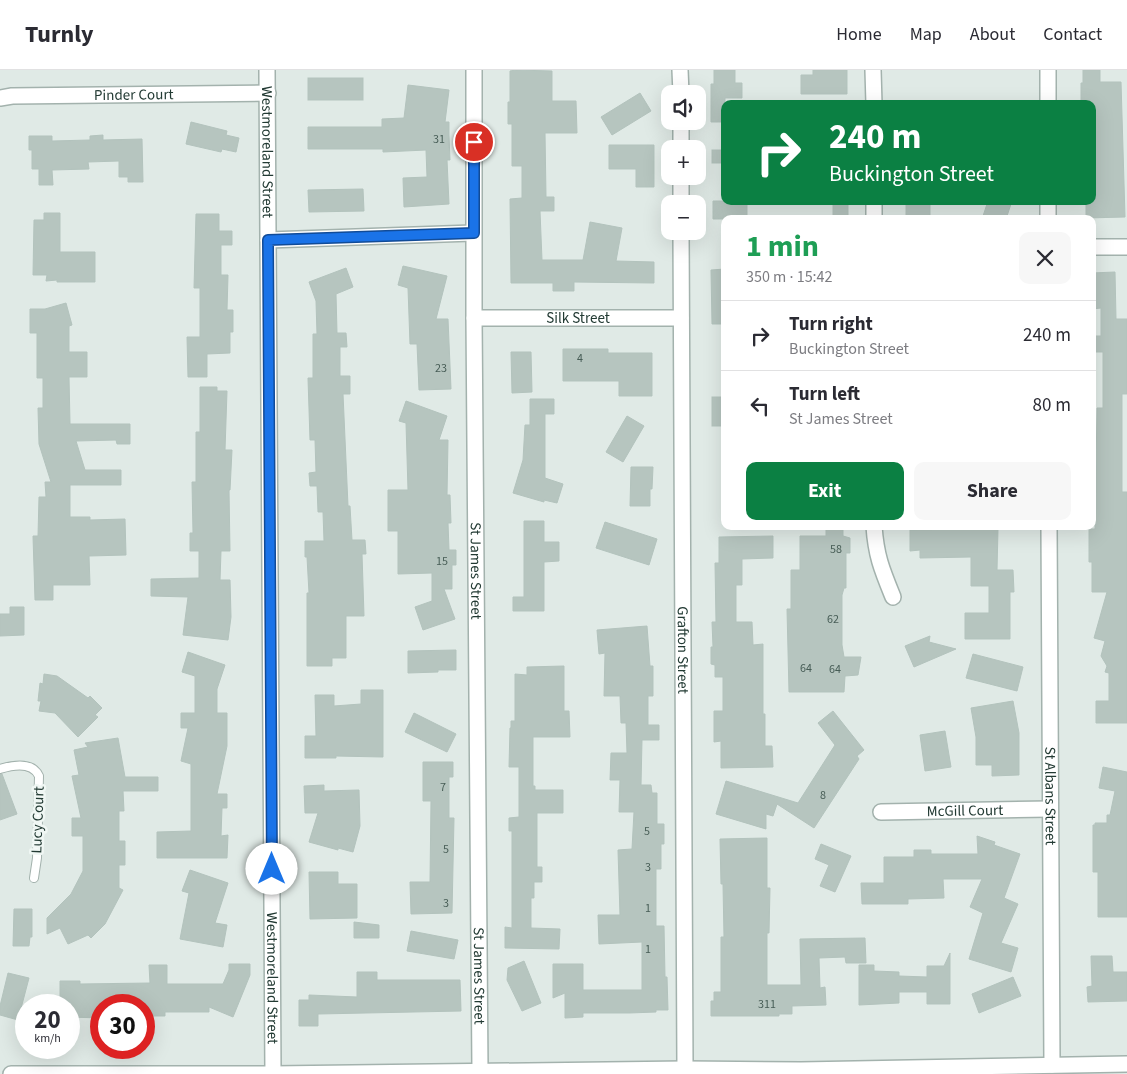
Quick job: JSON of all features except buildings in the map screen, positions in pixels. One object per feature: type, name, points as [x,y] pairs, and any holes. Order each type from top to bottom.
[{"type":"street","name":"Westmoreland Street","points":[[268,70],[273,1074]]},
{"type":"street","name":"St James Street","points":[[474,70],[480,1071]]},
{"type":"street","points":[[680,70],[680,85]]},
{"type":"street","points":[[874,70],[874,100]]},
{"type":"street","points":[[1048,70],[1048,100]]},
{"type":"street","name":"Pinder Court","points":[[0,98],[12,96],[268,93]]},
{"type":"street","points":[[268,240],[474,233]]},
{"type":"street","name":"Grafton Street","points":[[681,240],[685,1069]]},
{"type":"street","points":[[1096,247],[1127,247]]},
{"type":"street","name":"Silk Street","points":[[474,318],[681,318]]},
{"type":"street","points":[[874,530],[879,564],[894,597]]},
{"type":"street","name":"St Albans Street","points":[[1049,530],[1052,1065]]},
{"type":"street","name":"McGill Court","points":[[881,812],[1050,809]]},
{"type":"street","points":[[11,1074],[273,1074],[685,1069],[801,1072],[1127,1064]]},
{"type":"lane","name":"Lucy Court","points":[[0,769],[25,765],[35,770],[39,776],[37,858],[34,878]]},
{"type":"route","points":[[272,869],[268,240],[474,233],[474,142]]}]
